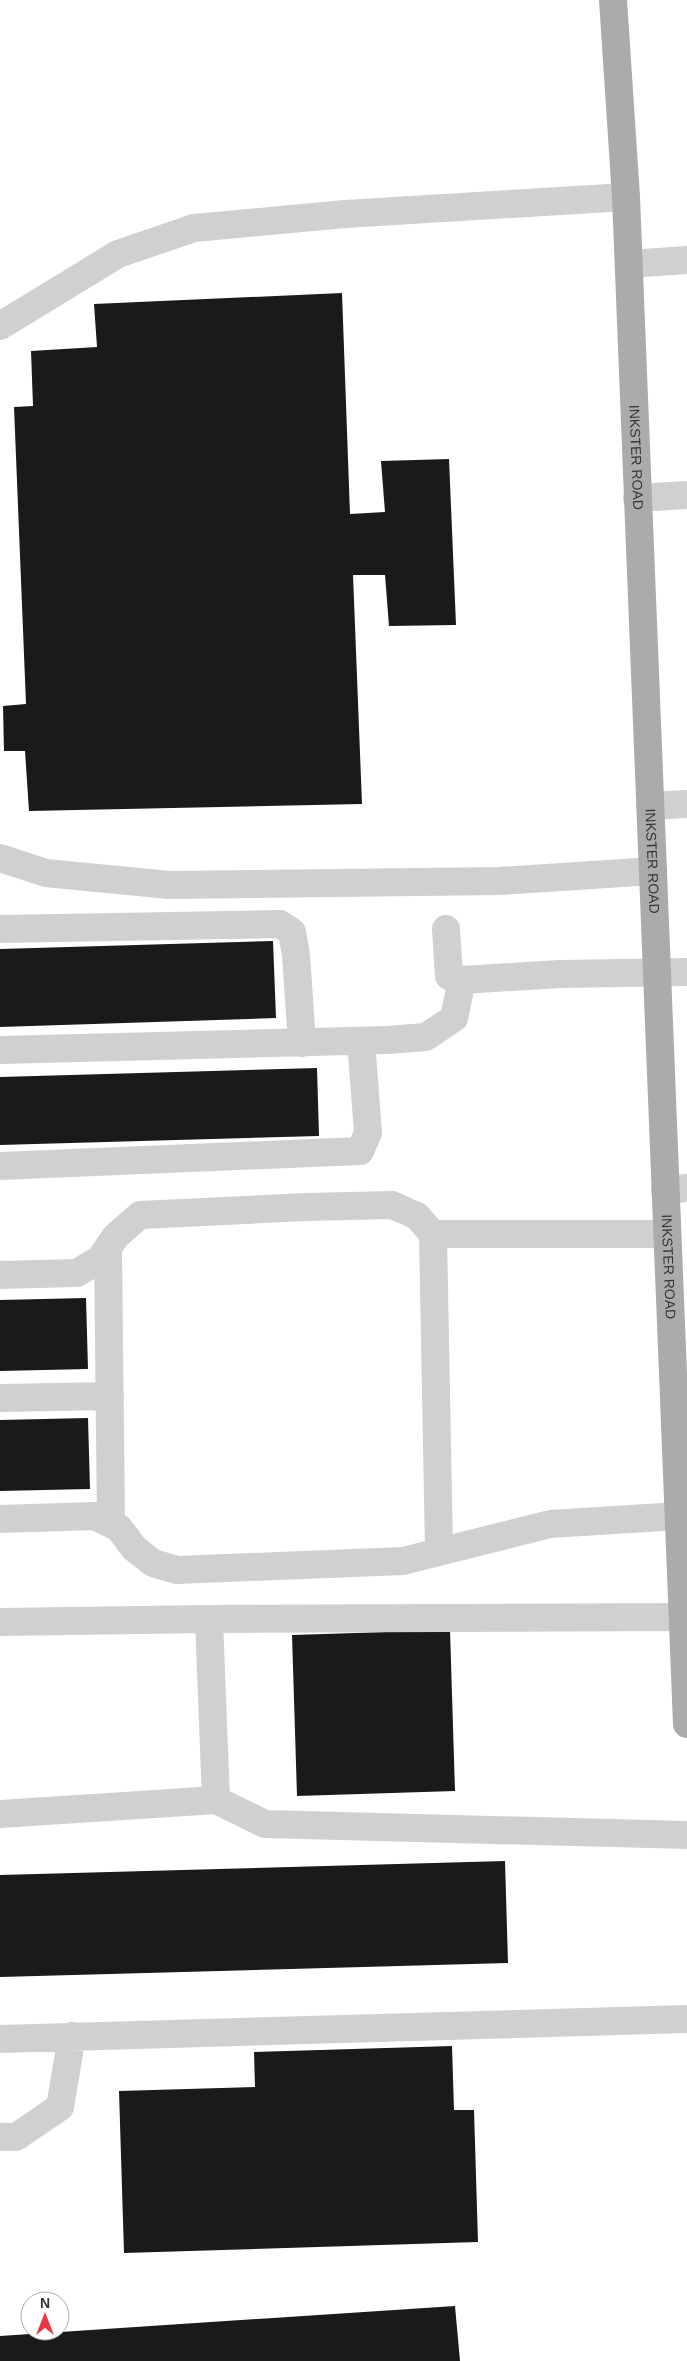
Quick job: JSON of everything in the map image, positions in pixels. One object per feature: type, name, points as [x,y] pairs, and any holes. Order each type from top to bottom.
[{"type":"main road","name":"INKSTER ROAD","points":[[613,0],[626,197],[657,974],[676,1189],[667,1234],[678,1264],[681,1415],[678,1516],[684,1566],[683,1617],[687,1724]]},
{"type":"lane","points":[[0,326],[118,254],[194,228],[345,214],[626,197]]},
{"type":"lane","points":[[629,264],[687,260]]},
{"type":"lane","points":[[637,498],[687,495]]},
{"type":"lane","points":[[650,806],[687,804]]},
{"type":"lane","points":[[0,858],[46,873],[169,885],[500,881],[653,871]]},
{"type":"lane","points":[[0,929],[280,924],[292,932],[296,956],[302,1043]]},
{"type":"lane","points":[[446,929],[449,976],[462,980],[559,974],[657,974],[687,972]]},
{"type":"lane","points":[[0,1050],[302,1043],[426,1037],[454,1018],[462,980]]},
{"type":"lane","points":[[0,1166],[360,1151],[368,1133],[361,1041]]},
{"type":"lane","points":[[0,1275],[77,1273],[100,1259],[116,1236],[140,1215],[392,1205],[417,1216],[433,1234],[439,1551]]},
{"type":"lane","points":[[433,1234],[667,1234]]},
{"type":"lane","points":[[108,1248],[111,1524]]},
{"type":"lane","points":[[0,1398],[110,1396]]},
{"type":"lane","points":[[0,1518],[94,1516],[119,1528],[134,1548],[153,1563],[177,1570],[403,1561],[550,1524],[678,1516]]},
{"type":"lane","points":[[0,1622],[209,1618],[683,1617]]},
{"type":"lane","points":[[209,1618],[216,1800]]},
{"type":"lane","points":[[0,1814],[216,1800],[265,1824],[687,1835]]},
{"type":"lane","points":[[0,2038],[687,2019]]},
{"type":"lane","points":[[0,2138],[16,2137],[60,2107],[72,2036]]},
{"type":"building","points":[[342,293],[350,514],[385,512],[381,461],[449,459],[456,625],[389,626],[385,575],[353,575],[362,804],[29,811],[25,751],[4,751],[3,706],[26,704],[14,407],[33,406],[31,351],[97,347],[94,304]]},
{"type":"building","points":[[273,941],[276,1018],[0,1027],[0,949]]},
{"type":"building","points":[[317,1068],[319,1136],[0,1145],[0,1077]]},
{"type":"building","points":[[86,1298],[88,1369],[0,1371],[0,1300]]},
{"type":"building","points":[[88,1418],[90,1489],[0,1491],[0,1420]]},
{"type":"building","points":[[450,1630],[455,1791],[297,1796],[292,1635]]},
{"type":"building","points":[[505,1861],[508,1963],[0,1977],[0,1875]]},
{"type":"building","points":[[452,2046],[454,2110],[474,2110],[478,2242],[124,2253],[119,2091],[255,2087],[254,2052]]},
{"type":"building","points":[[455,2306],[460,2361],[0,2361],[0,2336],[20,2335],[20,2341],[70,2341],[70,2331]]}]
